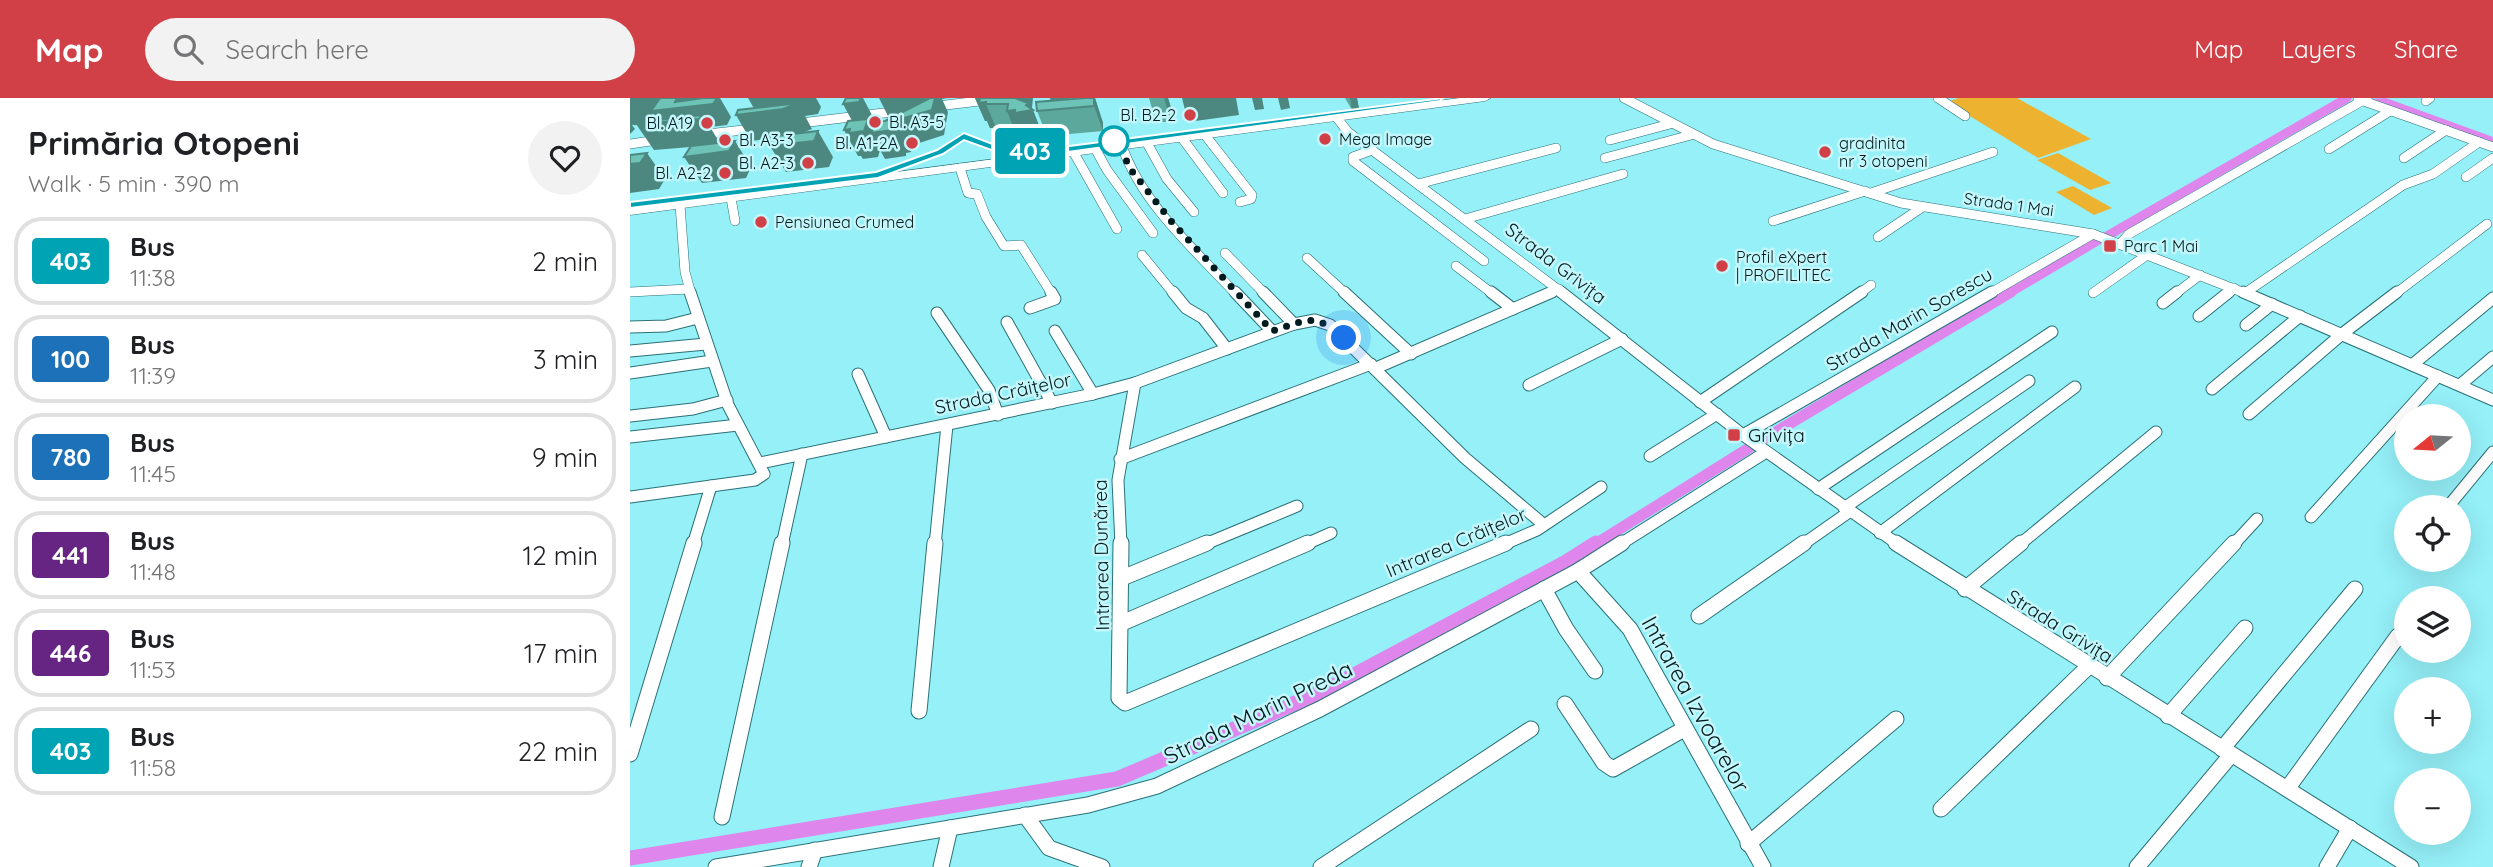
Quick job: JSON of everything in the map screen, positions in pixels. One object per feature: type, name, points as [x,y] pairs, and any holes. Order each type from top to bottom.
[{"type":"highway","points":[[630,205],[865,177],[1440,98]]},
{"type":"highway","points":[[630,211],[1485,98]]},
{"type":"street","points":[[882,113],[887,98]]},
{"type":"street","points":[[923,108],[971,100],[1005,98]]},
{"type":"street","name":"Strada 1 Mai","points":[[1624,98],[1691,135],[1725,149],[1921,208],[2043,224],[2093,234],[2272,304],[2493,400]]},
{"type":"street","points":[[1938,98],[1965,116]]},
{"type":"street","points":[[2120,244],[2129,234],[2361,99],[2493,147]]},
{"type":"street","points":[[778,126],[909,110]]},
{"type":"street","points":[[2329,149],[2390,111]]},
{"type":"street","name":"Strada Grivița","points":[[1337,118],[1348,131],[1372,150],[1559,289],[1743,435],[1847,510],[2088,667],[2411,867]]},
{"type":"street","points":[[1609,140],[1670,124]]},
{"type":"street","points":[[695,136],[768,127]]},
{"type":"street","points":[[2404,158],[2446,130]]},
{"type":"street","points":[[646,142],[653,131]]},
{"type":"street","points":[[1205,135],[1252,195],[1251,199],[1240,202]]},
{"type":"street","points":[[1605,158],[1691,135]]},
{"type":"street","points":[[1182,138],[1223,194]]},
{"type":"street","points":[[630,144],[668,139]]},
{"type":"street","points":[[2199,316],[2403,185],[2433,174],[2479,142]]},
{"type":"street","points":[[1147,143],[1167,179],[1194,212]]},
{"type":"street","points":[[1122,146],[1128,166],[1171,221],[1272,331]]},
{"type":"street","points":[[1418,184],[1556,148]]},
{"type":"street","points":[[1096,150],[1107,170],[1153,233]]},
{"type":"street","points":[[1372,150],[1353,157],[1353,161],[1484,261]]},
{"type":"street","points":[[1773,222],[1993,152]]},
{"type":"street","points":[[1074,153],[1117,229]]},
{"type":"street","points":[[2466,177],[2493,158]]},
{"type":"street","points":[[960,167],[968,193],[977,194],[986,218],[1004,246],[1021,245],[1055,299],[1030,308]]},
{"type":"street","name":"Strada Grivița","points":[[1465,219],[1623,174]]},
{"type":"street","points":[[731,198],[735,221]]},
{"type":"street","points":[[630,497],[759,480],[764,474],[738,425],[706,344],[685,272],[680,205]]},
{"type":"street","points":[[1878,237],[1921,208]]},
{"type":"street","points":[[2249,414],[2342,334],[2487,225]]},
{"type":"street","name":"Strada Marin Sorescu","points":[[1743,435],[2093,234]]},
{"type":"street","points":[[1225,253],[1294,324]]},
{"type":"street","points":[[2093,293],[2147,254]]},
{"type":"street","points":[[1142,255],[1186,308],[1202,318],[1227,349]]},
{"type":"street","points":[[1307,258],[1411,354]]},
{"type":"street","points":[[1456,266],[1513,309]]},
{"type":"street","points":[[2163,303],[2200,275]]},
{"type":"street","points":[[1700,402],[1824,320],[1871,285]]},
{"type":"street","points":[[630,292],[689,289]]},
{"type":"street","points":[[1121,459],[1411,354],[1559,289]]},
{"type":"street","points":[[2412,365],[2493,299]]},
{"type":"street","points":[[2246,325],[2272,304]]},
{"type":"street","points":[[937,313],[989,390],[998,415]]},
{"type":"street","points":[[2212,390],[2300,316]]},
{"type":"street","points":[[630,327],[666,326],[698,318]]},
{"type":"street","name":"Strada Crăițelor","points":[[760,463],[1093,394],[1135,383],[1272,331],[1315,320],[1327,323],[1374,366]]},
{"type":"street","points":[[1007,321],[1052,403]]},
{"type":"street","points":[[1055,331],[1093,394]]},
{"type":"street","points":[[1818,489],[2052,332]]},
{"type":"street","points":[[1529,385],[1622,339]]},
{"type":"street","points":[[630,351],[706,344]]},
{"type":"street","points":[[2460,385],[2493,357]]},
{"type":"street","points":[[630,373],[712,361]]},
{"type":"street","name":"Intrarea Crăițelor","points":[[1144,696],[1537,530],[1543,524],[1465,458],[1374,366]]},
{"type":"street","points":[[858,373],[886,437]]},
{"type":"street","points":[[2311,517],[2438,376]]},
{"type":"street","points":[[1699,616],[2029,381]]},
{"type":"street","name":"Intrarea Dunărea","points":[[1135,383],[1118,480],[1122,578],[1119,698],[1125,703],[1144,696]]},
{"type":"street","points":[[1880,533],[2075,387]]},
{"type":"street","points":[[630,416],[693,409],[727,400]]},
{"type":"street","points":[[1650,456],[1717,414]]},
{"type":"street","points":[[630,437],[738,425]]},
{"type":"street","points":[[919,711],[947,425]]},
{"type":"street","points":[[1965,589],[2156,432]]},
{"type":"street","name":"Strada Marin Preda","points":[[716,867],[812,859],[950,828],[1114,799],[1157,786],[1320,709],[1578,571],[1766,452]]},
{"type":"street","points":[[2458,495],[2493,452]]},
{"type":"street","points":[[722,817],[802,454]]},
{"type":"street","points":[[630,754],[711,486]]},
{"type":"street","points":[[1543,524],[1601,487]]},
{"type":"street","points":[[1122,578],[1297,506]]},
{"type":"street","points":[[2107,678],[2257,519]]},
{"type":"street","points":[[1122,623],[1331,533]]},
{"type":"street","name":"Intrarea Izvoarelor","points":[[1578,571],[1630,629],[1763,867]]},
{"type":"street","points":[[1544,589],[1566,629],[1595,671]]},
{"type":"street","points":[[2137,867],[2355,589]]},
{"type":"street","points":[[2168,716],[2245,628]]},
{"type":"street","points":[[2287,789],[2394,642]]},
{"type":"street","points":[[1941,808],[2088,667]]},
{"type":"street","points":[[1565,704],[1604,763],[1613,769],[1684,729]]},
{"type":"street","points":[[1748,844],[1896,719]]},
{"type":"street","points":[[1321,867],[1531,729]]},
{"type":"street","points":[[1025,815],[1037,839],[1049,851],[1063,858],[1102,867]]},
{"type":"street","points":[[941,867],[950,828]]},
{"type":"street","points":[[2326,867],[2350,828]]},
{"type":"shaded area","points":[[1959,98],[2017,98],[2091,139],[2038,158],[1947,102]]},
{"type":"shaded area","points":[[2058,153],[2111,183],[2090,190],[2037,160]]},
{"type":"shaded area","points":[[2073,186],[2112,208],[2094,215],[2056,192]]},
{"type":"building","points":[[660,98],[677,98],[675,102],[717,98],[713,104],[651,111]]},
{"type":"building","points":[[846,98],[861,98],[859,102],[843,104]]},
{"type":"building","points":[[935,98],[932,110],[900,119],[893,130],[871,133],[875,122],[885,121]]},
{"type":"building","points":[[980,98],[1015,98],[1028,103],[1026,105],[1033,110],[1015,113],[1015,110],[1007,111],[1008,104],[979,103]]},
{"type":"building","points":[[1094,98],[1094,106],[1037,111],[1036,102]]},
{"type":"building","points":[[798,103],[783,109],[736,115],[738,110]]},
{"type":"building","points":[[702,115],[699,119],[636,124],[638,122]]},
{"type":"building","points":[[868,119],[864,131],[849,133],[850,129],[844,130],[848,121]]},
{"type":"building","points":[[818,131],[814,141],[770,146],[775,136]]},
{"type":"building","points":[[735,141],[729,151],[684,157],[691,146]]},
{"type":"building","points":[[647,153],[640,163],[630,164],[630,155]]},
{"type":"waterway","points":[[2107,236],[2347,98]]},
{"type":"waterway","points":[[2376,99],[2493,142]]},
{"type":"waterway","points":[[2008,294],[2099,240]]},
{"type":"waterway","points":[[1762,440],[2011,292]]},
{"type":"waterway","points":[[1594,545],[1749,448]]},
{"type":"waterway","points":[[630,858],[1117,779],[1326,690],[1566,562],[1596,543]]},
{"type":"bus line","name":"403","points":[[630,205],[878,175],[940,152],[964,136],[994,148],[1046,152],[1440,98]]},
{"type":"place","name":"Bl. B2-2","points":[[1190,115]]},
{"type":"place","name":"Bl. A3-5","points":[[875,122]]},
{"type":"place","name":"Bl. A19","points":[[707,123]]},
{"type":"place","name":"Mega Image","points":[[1325,139]]},
{"type":"place","name":"Bl. A3-3","points":[[725,140]]},
{"type":"place","name":"Bl. A1-2A","points":[[912,143]]},
{"type":"place","name":"gradinita nr 3 otopeni","points":[[1825,152]]},
{"type":"place","name":"Bl. A2-3","points":[[808,163]]},
{"type":"place","name":"Bl. A2-2","points":[[725,173]]},
{"type":"place","name":"Pensiunea Crumed","points":[[761,222]]},
{"type":"place","name":"Parc 1 Mai","points":[[2110,246]]},
{"type":"place","name":"Profil eXpert | PROFILITEC","points":[[1722,266]]},
{"type":"place","name":"Grivița","points":[[1734,435]]},
{"type":"route","points":[[1114,141],[1122,146],[1124,159],[1146,191],[1272,331],[1315,320],[1327,323],[1344,338]]}]
